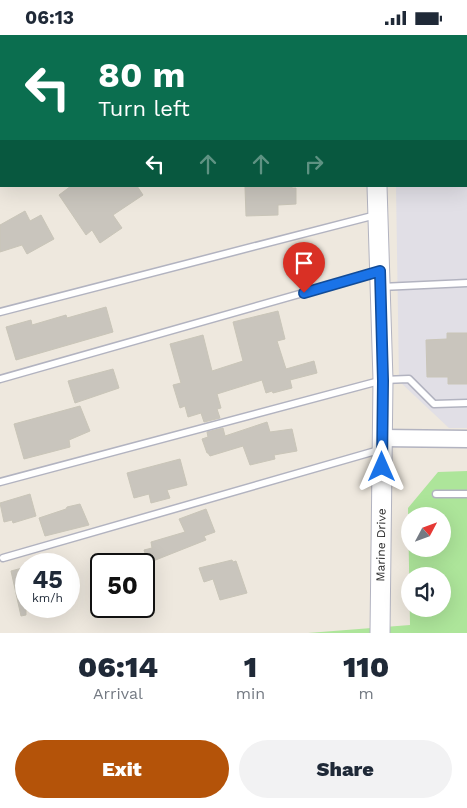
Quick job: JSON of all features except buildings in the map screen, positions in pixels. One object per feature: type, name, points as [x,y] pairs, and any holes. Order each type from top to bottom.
[{"type":"main road","name":"Marine Drive","points":[[377,187],[383,381],[380,633]]},
{"type":"street","points":[[382,444],[467,439]]},
{"type":"lane","points":[[0,312],[378,214]]},
{"type":"lane","points":[[0,379],[380,279],[467,283]]},
{"type":"lane","points":[[0,483],[383,381],[409,379],[434,404],[467,403]]},
{"type":"lane","points":[[4,558],[382,444]]},
{"type":"lane","points":[[436,494],[467,494]]},
{"type":"shaded area","points":[[396,187],[467,187],[467,428],[449,428],[399,381]]},
{"type":"green space","points":[[467,471],[467,633],[308,633],[410,625],[410,617],[451,617],[451,567],[409,567],[409,557],[451,557],[451,507],[409,507],[438,472]]},
{"type":"route","points":[[304,293],[380,271],[383,381],[382,467]]}]
